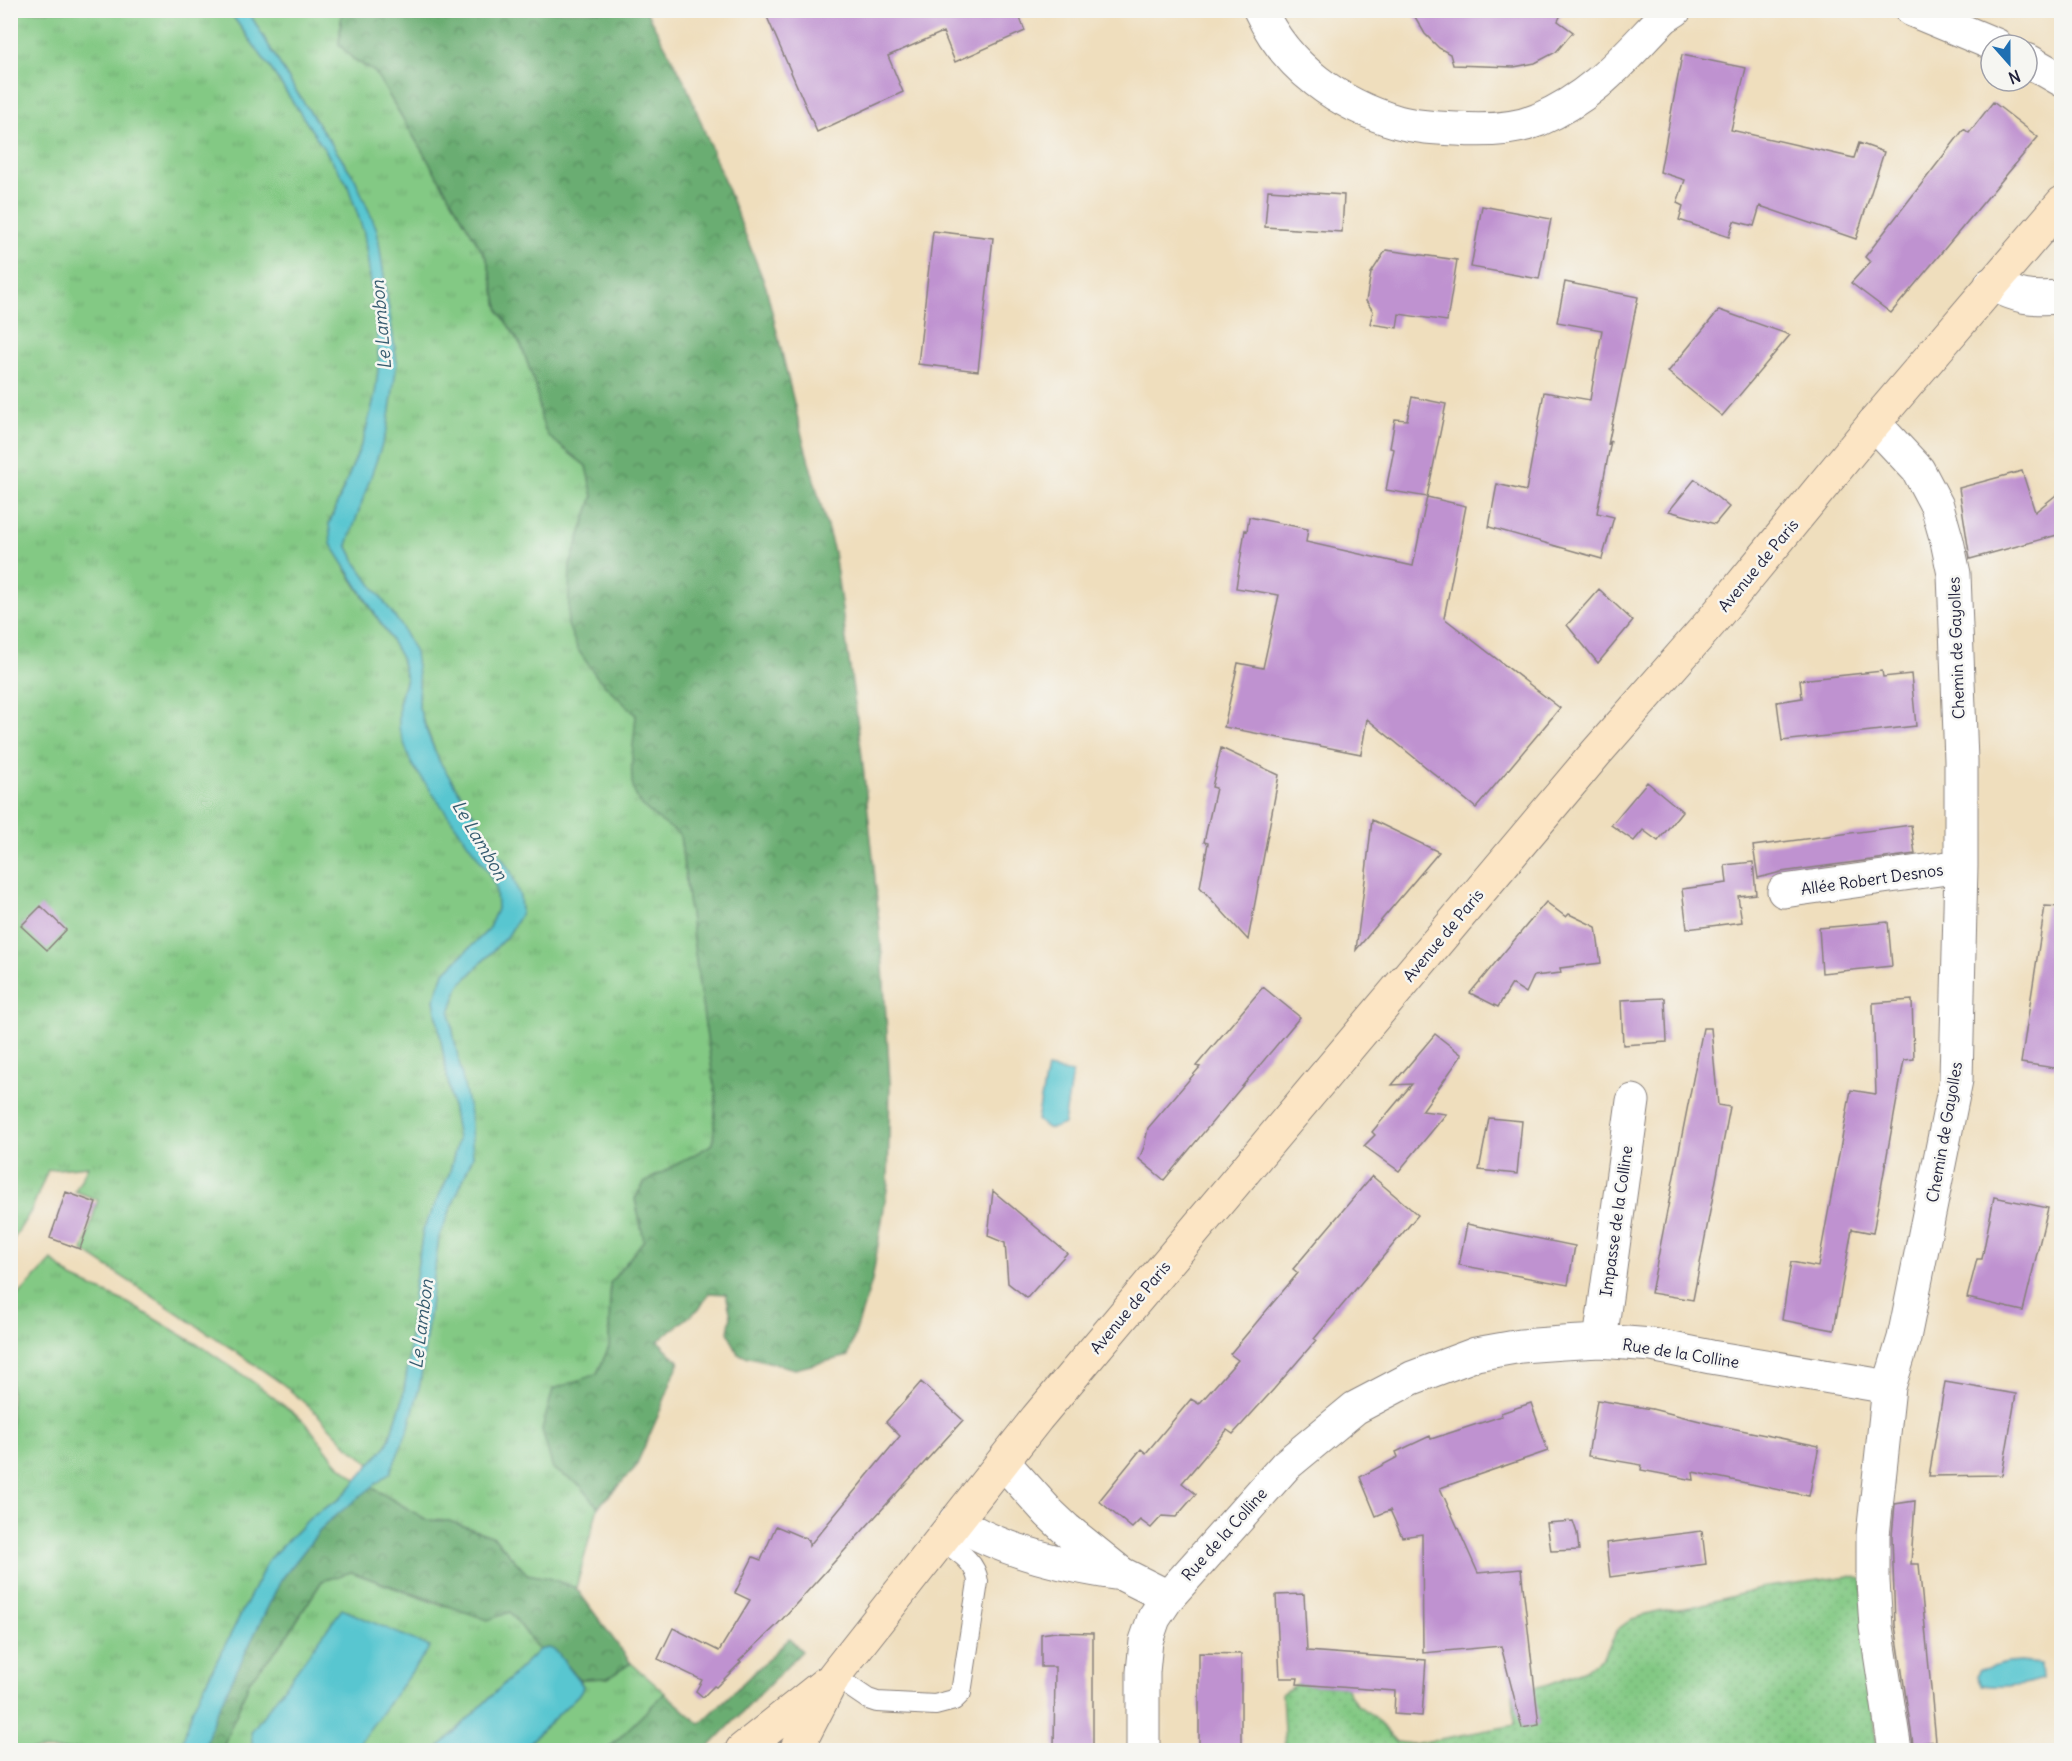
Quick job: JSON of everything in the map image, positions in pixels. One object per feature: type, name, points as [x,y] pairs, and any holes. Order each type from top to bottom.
[{"type":"main road","name":"Avenue de Paris","points":[[796,1750],[834,1676],[1037,1418],[1596,753],[1718,613],[1874,423],[2061,203]]},
{"type":"main road","name":"Avenue de Paris","points":[[742,1750],[834,1676]]},
{"type":"street","points":[[1260,10],[1271,32],[1287,52],[1322,86],[1342,99],[1399,122],[1436,128],[1475,130],[1507,128],[1536,121],[1568,105],[1596,86],[1664,17],[1675,10]]},
{"type":"street","points":[[1912,10],[1979,38]]},
{"type":"street","points":[[2039,67],[2061,80]]},
{"type":"street","points":[[1991,284],[2018,296],[2034,299],[2061,297]]},
{"type":"street","name":"Chemin de Gayolles","points":[[1874,423],[1918,470],[1937,506],[1952,563],[1961,761],[1956,1080],[1904,1338],[1889,1386],[1874,1535],[1873,1581],[1876,1627],[1894,1750]]},
{"type":"street","name":"Allée Robert Desnos","points":[[1784,891],[1961,866]]},
{"type":"street","name":"Impasse de la Colline","points":[[1600,1341],[1633,1101]]},
{"type":"street","name":"Rue de la Colline","points":[[1143,1750],[1143,1683],[1146,1641],[1154,1618],[1168,1597],[1286,1465],[1355,1408],[1412,1378],[1476,1354],[1521,1346],[1600,1341],[1652,1345],[1722,1359],[1889,1386]]},
{"type":"street","points":[[1003,1462],[1049,1513],[1122,1574],[1168,1597]]},
{"type":"street","points":[[948,1531],[977,1536],[1014,1549],[1088,1569],[1122,1574]]},
{"type":"lane","points":[[834,1676],[868,1700],[877,1702],[935,1705],[954,1700],[961,1694],[978,1582],[974,1567],[962,1555],[948,1531]]},
{"type":"green space","points":[[11,11],[229,11],[271,69],[347,183],[364,233],[376,320],[379,362],[375,395],[364,438],[329,523],[346,570],[401,658],[406,678],[399,704],[496,887],[497,909],[488,930],[444,973],[434,1000],[458,1139],[449,1175],[423,1230],[413,1296],[409,1359],[402,1402],[387,1445],[371,1464],[348,1446],[316,1413],[284,1385],[83,1251],[98,1200],[75,1191],[88,1166],[48,1170],[31,1211],[11,1243]]},
{"type":"green space","points":[[248,11],[342,11],[339,44],[353,59],[375,72],[487,259],[499,311],[521,345],[536,387],[541,419],[560,446],[586,466],[593,496],[570,566],[597,677],[636,715],[632,778],[657,818],[680,835],[716,1096],[713,1145],[645,1182],[635,1199],[644,1240],[610,1283],[609,1347],[553,1469],[580,1485],[598,1507],[576,1588],[527,1574],[494,1537],[449,1521],[427,1520],[371,1487],[390,1473],[420,1384],[439,1237],[473,1156],[450,1012],[459,986],[509,934],[521,913],[520,898],[511,872],[439,761],[419,709],[419,682],[347,545],[397,363],[377,230],[355,179],[294,88]]},
{"type":"green space","points":[[342,11],[646,11],[685,82],[766,287],[803,440],[834,552],[861,748],[873,857],[890,1083],[888,1184],[872,1281],[848,1356],[795,1369],[738,1354],[728,1332],[731,1316],[726,1294],[709,1293],[700,1308],[658,1341],[679,1362],[635,1468],[598,1507],[580,1485],[553,1469],[542,1430],[553,1389],[597,1374],[609,1347],[610,1283],[644,1240],[635,1199],[645,1182],[713,1144],[716,1096],[680,835],[651,814],[637,798],[632,781],[636,715],[597,677],[578,650],[568,625],[570,566],[593,496],[586,466],[548,436],[541,419],[536,387],[521,345],[499,311],[487,259],[375,72],[353,59],[339,44]]},
{"type":"green space","points":[[52,1260],[72,1278],[128,1303],[205,1349],[259,1386],[306,1423],[336,1462],[357,1480],[340,1499],[313,1515],[269,1559],[193,1708],[180,1750],[11,1750],[11,1303]]},
{"type":"green space","points":[[371,1487],[427,1520],[449,1521],[494,1537],[527,1574],[549,1578],[576,1588],[631,1663],[608,1678],[579,1679],[554,1650],[548,1648],[539,1650],[510,1612],[488,1620],[351,1572],[322,1581],[283,1642],[250,1680],[224,1744],[226,1750],[204,1750],[214,1717],[281,1580],[326,1523]]},
{"type":"green space","points":[[351,1572],[440,1605],[510,1612],[539,1650],[436,1750],[227,1750],[224,1744],[250,1680],[283,1642],[322,1581]]},
{"type":"green space","points":[[1850,1576],[1862,1579],[1877,1750],[1285,1750],[1282,1694],[1297,1684],[1346,1687],[1356,1704],[1372,1715],[1396,1742],[1413,1744],[1515,1725],[1513,1693],[1549,1684],[1583,1671],[1604,1656],[1618,1629],[1632,1619],[1657,1612],[1692,1607],[1767,1587]]},
{"type":"green space","points":[[789,1639],[802,1651],[706,1750],[607,1750],[665,1693],[700,1724]]},
{"type":"green space","points":[[631,1663],[665,1693],[607,1750],[522,1750],[581,1692],[583,1686],[579,1679],[608,1678]]},
{"type":"water","name":"Le Lambon","points":[[229,11],[248,11],[294,88],[355,179],[377,230],[397,363],[387,430],[347,545],[356,563],[400,624],[415,653],[419,682],[419,708],[427,732],[439,761],[511,872],[520,897],[521,913],[509,934],[459,986],[450,1012],[470,1114],[473,1156],[439,1237],[420,1384],[409,1427],[390,1473],[326,1523],[281,1580],[214,1717],[204,1750],[180,1750],[193,1708],[269,1559],[313,1515],[340,1499],[387,1445],[402,1402],[409,1359],[413,1296],[423,1230],[449,1175],[458,1139],[434,1000],[444,973],[488,930],[497,909],[496,887],[487,870],[411,763],[399,728],[399,704],[406,678],[401,658],[331,544],[329,524],[364,438],[375,395],[379,362],[376,320],[364,233],[347,183],[271,69]]},
{"type":"water","points":[[1047,1068],[1072,1073],[1064,1124],[1052,1128],[1047,1128],[1037,1120]]},
{"type":"water","points":[[342,1609],[430,1647],[354,1750],[253,1750],[251,1732]]},
{"type":"water","points":[[548,1648],[555,1650],[583,1686],[581,1692],[522,1750],[436,1750],[539,1650]]},
{"type":"water","points":[[2020,1662],[2041,1664],[2042,1679],[2020,1685],[1997,1686],[1981,1685],[1977,1677],[1979,1670]]},
{"type":"building","points":[[764,10],[1017,10],[1025,31],[955,62],[943,32],[888,56],[903,92],[817,132]]},
{"type":"building","points":[[1411,10],[1563,10],[1558,21],[1573,32],[1556,52],[1535,63],[1514,67],[1453,65],[1450,54],[1439,48],[1425,34]]},
{"type":"building","points":[[1682,55],[1746,68],[1731,130],[1854,158],[1859,143],[1884,152],[1856,239],[1760,206],[1754,226],[1734,221],[1729,237],[1679,220],[1683,206],[1677,203],[1685,180],[1660,172]]},
{"type":"building","points":[[1993,102],[2038,137],[1891,313],[1851,283],[1870,262],[1865,257],[1964,129],[1969,133]]},
{"type":"building","points":[[1268,190],[1344,195],[1342,232],[1265,227]]},
{"type":"building","points":[[1482,206],[1551,219],[1539,279],[1471,267]]},
{"type":"building","points":[[933,231],[993,238],[978,371],[918,364]]},
{"type":"building","points":[[1386,250],[1457,260],[1447,321],[1399,314],[1397,328],[1370,324],[1373,311],[1366,301],[1371,273]]},
{"type":"building","points":[[1565,282],[1638,297],[1608,445],[1611,441],[1597,513],[1614,517],[1602,559],[1489,527],[1497,484],[1526,491],[1544,392],[1590,400],[1602,330],[1557,322]]},
{"type":"building","points":[[1719,310],[1790,335],[1722,416],[1668,372]]},
{"type":"building","points":[[1412,397],[1446,404],[1427,497],[1386,490],[1394,449],[1390,448],[1395,419],[1407,420]]},
{"type":"building","points":[[2022,471],[2035,512],[2061,491],[2061,534],[1970,559],[1959,488]]},
{"type":"building","points":[[1695,479],[1729,507],[1715,524],[1669,511]]},
{"type":"building","points":[[1427,497],[1466,506],[1444,618],[1560,708],[1476,808],[1367,719],[1361,754],[1224,727],[1238,663],[1263,668],[1279,595],[1236,588],[1249,517],[1308,529],[1306,542],[1413,566]]},
{"type":"building","points":[[1599,589],[1633,621],[1598,663],[1567,625]]},
{"type":"building","points":[[1882,671],[1883,677],[1911,674],[1916,726],[1782,741],[1777,702],[1802,698],[1800,680]]},
{"type":"building","points":[[1221,748],[1279,775],[1248,940],[1200,887],[1208,843],[1204,842],[1216,788],[1212,787]]},
{"type":"building","points":[[1647,782],[1682,811],[1658,841],[1643,830],[1634,841],[1611,825]]},
{"type":"building","points":[[1372,820],[1439,852],[1356,950],[1366,872]]},
{"type":"building","points":[[1911,825],[1915,854],[1781,872],[1758,878],[1753,846]]},
{"type":"building","points":[[1753,862],[1756,894],[1738,896],[1742,922],[1687,929],[1682,889],[1727,883],[1725,865]]},
{"type":"building","points":[[1546,902],[1566,917],[1569,914],[1596,927],[1601,963],[1560,968],[1561,973],[1534,976],[1526,993],[1512,984],[1498,1007],[1470,993]]},
{"type":"building","points":[[41,906],[66,930],[47,950],[21,926]]},
{"type":"building","points":[[2045,906],[2061,907],[2061,1069],[2021,1063]]},
{"type":"building","points":[[1888,922],[1892,966],[1822,973],[1819,928]]},
{"type":"building","points":[[1263,987],[1300,1017],[1164,1180],[1139,1159],[1148,1128],[1200,1067],[1196,1066]]},
{"type":"building","points":[[1665,998],[1667,1042],[1623,1045],[1621,1000]]},
{"type":"building","points":[[1912,1000],[1914,1059],[1904,1060],[1873,1233],[1852,1229],[1834,1330],[1782,1320],[1791,1262],[1818,1267],[1851,1090],[1876,1094],[1873,1003]]},
{"type":"building","points":[[1703,1028],[1711,1028],[1718,1105],[1730,1107],[1693,1300],[1651,1293]]},
{"type":"building","points":[[1435,1034],[1462,1055],[1422,1111],[1446,1114],[1399,1171],[1364,1146],[1375,1135],[1372,1132],[1412,1084],[1392,1085]]},
{"type":"building","points":[[1489,1118],[1522,1121],[1517,1174],[1479,1170]]},
{"type":"building","points":[[1372,1176],[1418,1215],[1274,1389],[1233,1434],[1227,1430],[1182,1483],[1196,1494],[1176,1517],[1162,1516],[1151,1528],[1140,1520],[1132,1528],[1099,1501],[1141,1449],[1146,1453],[1191,1399],[1199,1404],[1238,1360],[1230,1354],[1298,1273],[1293,1269]]},
{"type":"building","points":[[993,1191],[1067,1253],[1027,1298],[1008,1283],[1005,1243],[988,1236]]},
{"type":"building","points":[[66,1192],[96,1203],[80,1249],[50,1238]]},
{"type":"building","points":[[1994,1197],[2048,1208],[2023,1311],[1967,1298],[1977,1259],[1982,1259]]},
{"type":"building","points":[[1467,1224],[1575,1246],[1568,1285],[1459,1265]]},
{"type":"building","points":[[921,1382],[963,1420],[776,1626],[739,1661],[741,1662],[716,1687],[714,1686],[703,1697],[696,1691],[702,1680],[658,1659],[673,1628],[719,1651],[750,1600],[735,1593],[753,1557],[761,1560],[776,1526],[809,1540],[809,1546],[900,1436],[886,1422]]},
{"type":"building","points":[[1945,1382],[2016,1394],[2002,1475],[1929,1476]]},
{"type":"building","points":[[1597,1400],[1652,1409],[1819,1446],[1809,1496],[1693,1472],[1694,1480],[1641,1470],[1642,1465],[1588,1456]]},
{"type":"building","points":[[1531,1403],[1548,1451],[1440,1488],[1478,1573],[1521,1569],[1539,1725],[1522,1728],[1501,1646],[1423,1653],[1422,1534],[1402,1537],[1390,1510],[1376,1516],[1360,1477],[1398,1457],[1396,1452],[1430,1436],[1431,1439],[1502,1416],[1501,1413]]},
{"type":"building","points":[[1915,1501],[1911,1564],[1919,1564],[1936,1741],[1913,1744],[1895,1625],[1892,1536],[1895,1504]]},
{"type":"building","points":[[1573,1521],[1579,1550],[1551,1551],[1547,1523]]},
{"type":"building","points":[[1702,1531],[1706,1564],[1610,1577],[1606,1543]]},
{"type":"building","points":[[1304,1594],[1307,1651],[1426,1660],[1422,1716],[1394,1714],[1395,1691],[1297,1684],[1298,1678],[1280,1678],[1276,1595]]},
{"type":"building","points":[[1093,1633],[1093,1750],[1054,1750],[1055,1667],[1041,1667],[1041,1634]]},
{"type":"building","points":[[1199,1653],[1241,1654],[1241,1750],[1199,1750]]}]
